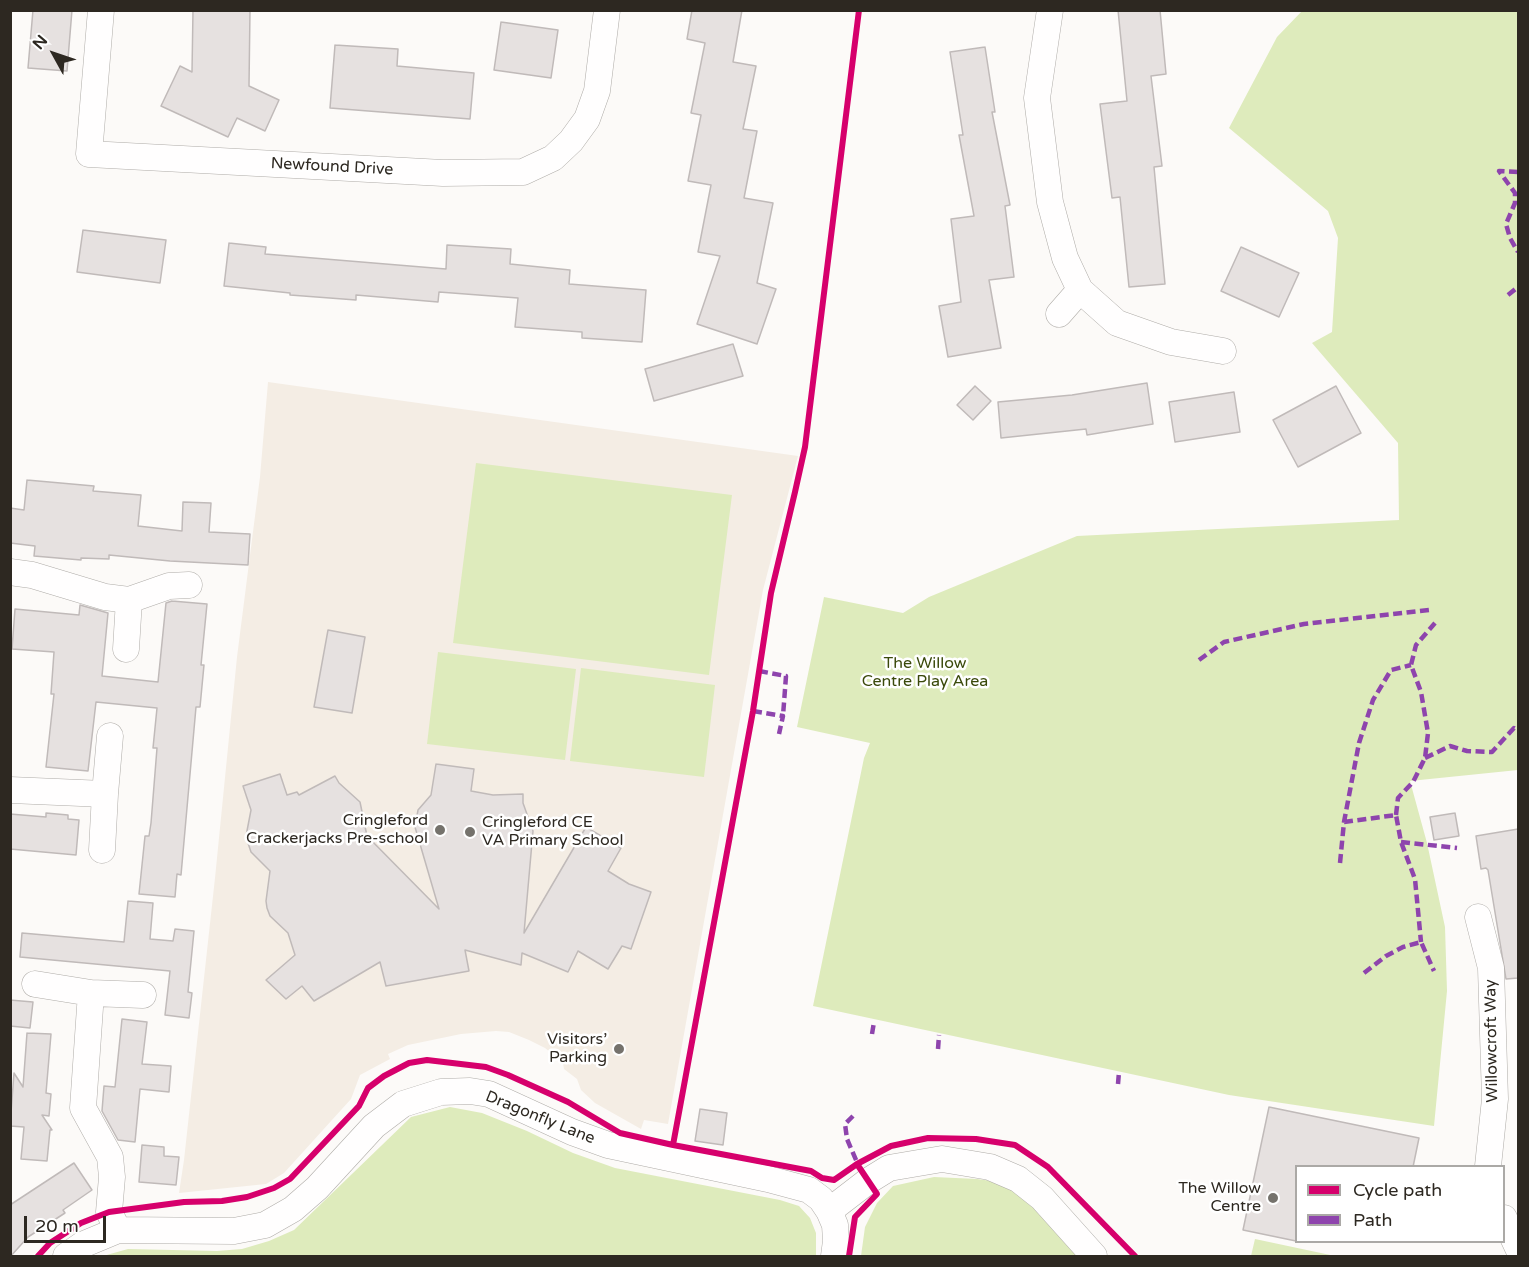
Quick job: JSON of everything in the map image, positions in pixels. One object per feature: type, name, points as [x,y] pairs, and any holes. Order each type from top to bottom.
[{"type":"street","name":"Newfound Drive","points":[[101,10],[89,154],[443,173],[523,172],[553,158],[572,141],[587,119],[597,91],[607,10]]},
{"type":"street","points":[[1050,10],[1037,99],[1050,202],[1065,258],[1080,290],[1117,323],[1171,342],[1223,351]]},
{"type":"street","points":[[1059,314],[1080,290]]},
{"type":"street","points":[[10,572],[32,575],[105,597],[129,600],[169,586],[189,585]]},
{"type":"street","points":[[126,649],[129,600]]},
{"type":"street","points":[[102,850],[110,736]]},
{"type":"street","points":[[10,790],[105,794]]},
{"type":"street","name":"Willowcroft Way","points":[[1478,917],[1491,968],[1495,1099],[1488,1165]]},
{"type":"street","points":[[35,984],[91,993],[143,995]]},
{"type":"street","points":[[91,993],[83,1108],[110,1157],[112,1178],[109,1212],[118,1230]]},
{"type":"street","name":"Dragonfly Lane","points":[[66,1257],[82,1245],[118,1230],[234,1231],[265,1225],[293,1209],[317,1188],[374,1126],[403,1104],[429,1095],[447,1092],[470,1091],[489,1094],[572,1132],[608,1145],[809,1190],[821,1199],[830,1211]]},
{"type":"street","points":[[834,1257],[837,1241],[830,1211],[868,1181],[889,1168],[942,1159],[990,1167],[1018,1179],[1042,1197],[1094,1257]]},
{"type":"street","points":[[1505,1222],[1518,1248]]},
{"type":"shaded area","name":"Cringleford CE VA Primary School","points":[[268,382],[798,456],[763,590],[668,1124],[644,1120],[641,1129],[595,1103],[581,1090],[577,1079],[564,1069],[563,1063],[545,1048],[529,1040],[509,1032],[461,1034],[408,1045],[388,1054],[390,1059],[360,1075],[351,1099],[284,1173],[266,1184],[179,1193],[215,878],[237,657],[260,477]]},
{"type":"green space","name":"The Willow Centre Play Area","points":[[1302,11],[1518,11],[1518,770],[1410,781],[1427,843],[1445,927],[1447,991],[1434,1126],[1229,1095],[813,1006],[864,758],[870,743],[797,727],[824,597],[903,613],[929,597],[1077,536],[1399,520],[1398,443],[1312,343],[1332,332],[1338,238],[1328,211],[1229,128],[1277,37]]},
{"type":"green space","points":[[476,463],[732,495],[709,675],[453,643]]},
{"type":"green space","points":[[438,652],[576,669],[565,760],[427,744]]},
{"type":"green space","points":[[581,668],[715,685],[704,777],[570,761]]},
{"type":"green space","points":[[450,1107],[482,1113],[573,1153],[615,1168],[780,1200],[799,1206],[810,1218],[816,1233],[816,1256],[103,1256],[128,1249],[217,1251],[242,1249],[269,1241],[294,1230],[411,1117]]},
{"type":"green space","points":[[934,1177],[977,1179],[999,1182],[1015,1188],[1081,1256],[861,1256],[865,1227],[877,1203],[893,1186]]},
{"type":"green space","points":[[1255,1239],[1335,1256],[1251,1256]]},
{"type":"building","points":[[33,10],[72,10],[67,71],[28,68]]},
{"type":"building","points":[[193,10],[250,10],[249,86],[279,100],[265,131],[237,118],[228,137],[161,106],[180,66],[192,72]]},
{"type":"building","points":[[692,10],[742,10],[733,62],[756,66],[743,129],[757,131],[744,198],[773,203],[757,283],[776,289],[757,344],[697,324],[720,256],[698,252],[711,185],[688,181],[701,115],[691,113],[705,43],[687,39]]},
{"type":"building","points":[[1118,10],[1160,10],[1166,74],[1151,76],[1162,166],[1154,167],[1165,284],[1129,287],[1120,197],[1112,198],[1100,104],[1127,101]]},
{"type":"building","points":[[501,22],[558,30],[551,78],[494,70]]},
{"type":"building","points":[[335,45],[398,49],[397,66],[474,73],[470,119],[330,108]]},
{"type":"building","points":[[985,47],[995,112],[992,112],[1010,205],[1005,206],[1014,277],[989,280],[1001,348],[948,357],[939,306],[961,302],[951,219],[974,216],[959,135],[963,135],[950,52]]},
{"type":"building","points":[[83,230],[166,240],[160,283],[77,272]]},
{"type":"building","points":[[229,243],[266,247],[265,254],[446,269],[447,245],[511,249],[510,264],[570,270],[569,284],[646,290],[642,342],[582,338],[582,332],[515,327],[518,298],[439,292],[438,302],[356,295],[356,300],[290,295],[290,293],[224,286]]},
{"type":"building","points":[[1241,247],[1299,273],[1279,317],[1221,291]]},
{"type":"building","points":[[733,344],[743,376],[654,401],[645,369]]},
{"type":"building","points":[[1147,383],[1153,424],[1087,435],[1086,429],[1001,438],[998,402],[1072,395]]},
{"type":"building","points":[[975,386],[991,401],[973,420],[957,405]]},
{"type":"building","points":[[1336,386],[1361,433],[1298,467],[1273,420]]},
{"type":"building","points":[[1234,392],[1240,432],[1175,442],[1169,402]]},
{"type":"building","points":[[27,480],[94,486],[93,491],[141,495],[138,526],[182,531],[183,502],[211,503],[209,532],[250,534],[248,565],[109,555],[109,559],[81,558],[81,560],[34,556],[35,546],[10,543],[10,508],[24,510]]},
{"type":"building","points":[[172,601],[207,604],[201,665],[204,665],[200,707],[196,707],[181,875],[177,874],[175,897],[139,894],[145,836],[149,836],[151,823],[157,748],[153,748],[157,708],[96,702],[88,771],[46,767],[54,694],[51,694],[54,652],[12,649],[15,609],[79,615],[80,605],[108,613],[102,676],[158,682],[166,603]]},
{"type":"building","points":[[328,630],[365,637],[352,713],[314,707]]},
{"type":"building","points":[[436,764],[474,769],[471,791],[493,795],[523,794],[523,803],[533,831],[524,933],[586,827],[621,848],[608,871],[629,884],[651,892],[631,949],[622,946],[608,969],[578,951],[568,972],[522,953],[521,965],[465,950],[469,971],[386,986],[380,962],[314,1001],[302,986],[286,999],[266,980],[295,955],[288,933],[270,916],[267,908],[270,871],[251,852],[248,843],[246,836],[251,810],[243,786],[280,774],[287,795],[297,792],[299,795],[335,776],[339,783],[360,802],[367,836],[439,909],[415,827],[418,810],[431,795]]},
{"type":"building","points":[[46,813],[68,815],[68,819],[79,820],[76,855],[10,849],[10,814],[46,817]]},
{"type":"building","points":[[1455,813],[1459,836],[1434,840],[1430,817]]},
{"type":"building","points":[[1518,829],[1518,978],[1506,979],[1488,870],[1481,869],[1476,836]]},
{"type":"building","points":[[128,901],[153,903],[150,939],[173,941],[175,929],[194,931],[188,992],[192,993],[189,1018],[165,1015],[170,971],[20,957],[22,933],[124,942]]},
{"type":"building","points":[[10,1000],[33,1002],[30,1028],[10,1026]]},
{"type":"building","points":[[122,1019],[147,1022],[142,1064],[171,1066],[169,1092],[140,1089],[135,1142],[118,1140],[102,1111],[104,1086],[115,1087]]},
{"type":"building","points":[[27,1033],[51,1034],[46,1093],[51,1094],[49,1116],[42,1115],[52,1130],[50,1130],[47,1161],[21,1159],[24,1127],[10,1126],[14,1073],[23,1087]]},
{"type":"building","name":"The Willow Centre","points":[[1269,1107],[1419,1138],[1413,1165],[1295,1165],[1295,1241],[1243,1230]]},
{"type":"building","points":[[700,1109],[727,1113],[723,1145],[695,1141]]},
{"type":"building","points":[[142,1145],[164,1147],[164,1156],[179,1157],[176,1185],[139,1182]]},
{"type":"building","points":[[74,1163],[92,1190],[63,1210],[65,1213],[28,1237],[10,1257],[10,1205]]},
{"type":"marked path","points":[[1518,172],[1499,171],[1515,193],[1515,203],[1506,224],[1510,238],[1518,252]]},
{"type":"marked path","points":[[1508,295],[1518,287]]},
{"type":"marked path","points":[[1199,660],[1224,642],[1304,624],[1429,610]]},
{"type":"marked path","points":[[1396,815],[1398,798],[1413,782],[1425,758],[1428,733],[1421,692],[1411,665],[1416,645],[1435,623]]},
{"type":"marked path","points":[[1340,863],[1344,822],[1359,743],[1373,700],[1391,670],[1411,665]]},
{"type":"marked path","points":[[759,671],[786,676],[783,716]]},
{"type":"marked path","points":[[753,711],[783,716],[779,734]]},
{"type":"marked path","points":[[1425,758],[1450,746],[1467,751],[1492,752],[1514,728],[1518,731]]},
{"type":"marked path","points":[[1344,822],[1396,815],[1401,842],[1415,879],[1421,942]]},
{"type":"marked path","points":[[1401,842],[1457,848]]},
{"type":"marked path","points":[[1364,973],[1386,956],[1403,947],[1421,942],[1434,971]]},
{"type":"marked path","points":[[872,1034],[874,1022]]},
{"type":"marked path","points":[[938,1049],[939,1035]]},
{"type":"marked path","points":[[1118,1084],[1119,1072]]},
{"type":"marked path","points":[[853,1116],[845,1124],[847,1139],[859,1167]]},
{"type":"cycle path","points":[[673,1145],[753,711],[771,593],[805,447],[859,10]]},
{"type":"cycle path","points":[[38,1256],[50,1243],[81,1223],[109,1212],[184,1202],[222,1201],[247,1197],[274,1188],[290,1179],[359,1106],[368,1088],[384,1076],[409,1063],[427,1060],[486,1067],[508,1075],[568,1102],[620,1133],[811,1171],[822,1178],[834,1180],[857,1164],[891,1146],[928,1138],[976,1139],[1015,1145],[1048,1167],[1135,1256]]},
{"type":"cycle path","points":[[849,1256],[855,1217],[877,1194],[857,1164]]},
{"type":"place","name":"Cringleford Crackerjacks Pre-school","points":[[440,830]]},
{"type":"place","name":"Cringleford CE VA Primary School","points":[[470,832]]},
{"type":"place","name":"Visitors’ Parking","points":[[619,1049]]},
{"type":"place","name":"The Willow Centre","points":[[1273,1198]]}]
